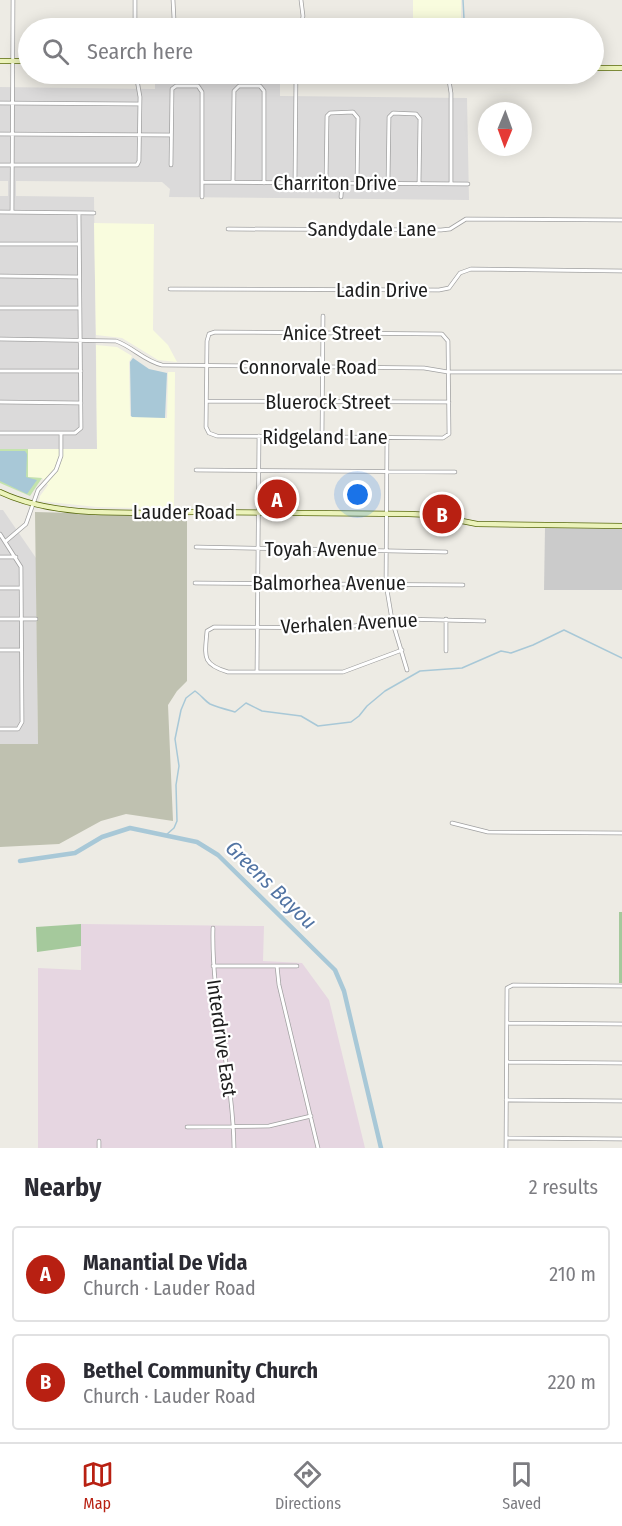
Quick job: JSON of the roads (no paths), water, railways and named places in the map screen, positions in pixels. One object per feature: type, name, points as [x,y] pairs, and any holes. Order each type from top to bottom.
[{"type":"main road","points":[[0,62],[18,62]]},
{"type":"main road","points":[[604,68],[622,68]]},
{"type":"main road","name":"Lauder Road","points":[[0,492],[32,505],[113,512],[387,513],[432,515],[477,524],[622,526]]},
{"type":"street","points":[[12,212],[13,0]]},
{"type":"street","points":[[135,0],[135,18]]},
{"type":"street","points":[[173,0],[174,18]]},
{"type":"street","points":[[301,0],[303,18]]},
{"type":"street","points":[[0,165],[137,165],[139,161],[140,104],[137,84]]},
{"type":"street","points":[[296,84],[296,183]]},
{"type":"street","points":[[450,84],[451,184]]},
{"type":"street","points":[[171,165],[172,90],[176,86],[200,87],[202,92],[202,196]]},
{"type":"street","points":[[233,182],[234,91],[238,86],[260,86],[264,91],[264,183]]},
{"type":"street","points":[[0,103],[140,104]]},
{"type":"street","points":[[326,183],[327,116],[332,112],[353,112],[358,118],[357,183]]},
{"type":"street","points":[[388,183],[389,117],[393,112],[403,112],[416,114],[420,119],[419,184]]},
{"type":"street","points":[[0,134],[171,135]]},
{"type":"street","name":"Charriton Drive","points":[[202,182],[468,184]]},
{"type":"street","points":[[341,197],[342,183]]},
{"type":"street","points":[[0,212],[94,213]]},
{"type":"street","points":[[0,433],[61,434],[79,432],[81,428],[78,213]]},
{"type":"street","name":"Sandydale Lane","points":[[228,229],[441,230],[450,229],[466,219],[622,220]]},
{"type":"street","points":[[0,244],[79,244]]},
{"type":"street","name":"Ladin Drive","points":[[170,289],[439,291],[449,288],[460,273],[471,269],[622,272]]},
{"type":"street","points":[[0,276],[79,277]]},
{"type":"street","points":[[0,308],[80,308]]},
{"type":"street","points":[[322,436],[323,316]]},
{"type":"street","name":"Anice Street","points":[[207,366],[207,340],[210,333],[215,332],[442,334],[447,337],[448,372]]},
{"type":"street","name":"Connorvale Road","points":[[0,339],[116,341],[146,360],[162,365],[424,368],[448,372],[622,372]]},
{"type":"street","points":[[207,366],[207,401]]},
{"type":"street","points":[[0,371],[81,371]]},
{"type":"street","points":[[448,372],[449,402]]},
{"type":"street","name":"Bluerock Street","points":[[207,401],[449,402]]},
{"type":"street","name":"Ridgeland Lane","points":[[207,401],[206,427],[209,434],[217,436],[387,437],[448,436],[449,402]]},
{"type":"street","points":[[0,402],[81,403]]},
{"type":"street","points":[[6,541],[26,524],[38,490],[58,466],[61,456],[61,434]]},
{"type":"street","points":[[259,436],[257,671],[343,672],[402,650]]},
{"type":"street","points":[[387,437],[386,584],[392,620],[407,670]]},
{"type":"street","points":[[196,470],[455,472]]},
{"type":"street","points":[[0,534],[21,567],[22,619],[22,722],[21,727],[16,729],[0,729]]},
{"type":"street","name":"Toyah Avenue","points":[[196,547],[446,552]]},
{"type":"street","points":[[0,557],[16,557]]},
{"type":"street","name":"Balmorhea Avenue","points":[[195,583],[462,585]]},
{"type":"street","points":[[0,588],[21,588]]},
{"type":"street","points":[[0,619],[36,619]]},
{"type":"street","points":[[446,619],[446,651]]},
{"type":"street","name":"Verhalen Avenue","points":[[257,671],[228,672],[213,668],[206,660],[207,631],[214,627],[340,628],[392,620],[484,621]]},
{"type":"street","points":[[0,650],[21,650]]},
{"type":"street","points":[[452,823],[488,832],[622,833]]},
{"type":"street","name":"Interdrive East","points":[[213,928],[213,966],[234,1127],[234,1148]]},
{"type":"street","points":[[213,966],[297,966]]},
{"type":"street","points":[[277,966],[279,985],[318,1148]]},
{"type":"street","points":[[506,1148],[507,988],[513,985],[622,986]]},
{"type":"street","points":[[507,1023],[622,1024]]},
{"type":"street","points":[[506,1062],[622,1063]]},
{"type":"street","points":[[506,1100],[622,1101]]},
{"type":"street","points":[[187,1127],[269,1126],[311,1116]]},
{"type":"street","points":[[506,1138],[622,1139]]},
{"type":"street","points":[[99,1141],[99,1148]]},
{"type":"water","points":[[133,358],[149,369],[167,373],[165,418],[131,416],[130,362]]},
{"type":"water","points":[[0,451],[25,451],[27,454],[26,477],[37,480],[27,494],[0,481]]},
{"type":"waterway","points":[[463,0],[464,18]]},
{"type":"waterway","points":[[166,835],[174,828],[177,821],[176,785],[179,766],[175,739],[181,710],[186,698],[195,691],[210,704],[235,712],[246,703],[262,711],[301,716],[318,726],[351,722],[385,691],[420,671],[462,668],[501,651],[511,653],[533,645],[564,630],[622,658]]},
{"type":"waterway","name":"Greens Bayou","points":[[20,861],[75,853],[102,837],[130,828],[197,842],[218,855],[335,970],[344,991],[381,1148]]},
{"type":"place","name":"Manantial De Vida","points":[[277,499]]},
{"type":"place","name":"Bethel Community Church","points":[[442,514]]}]
